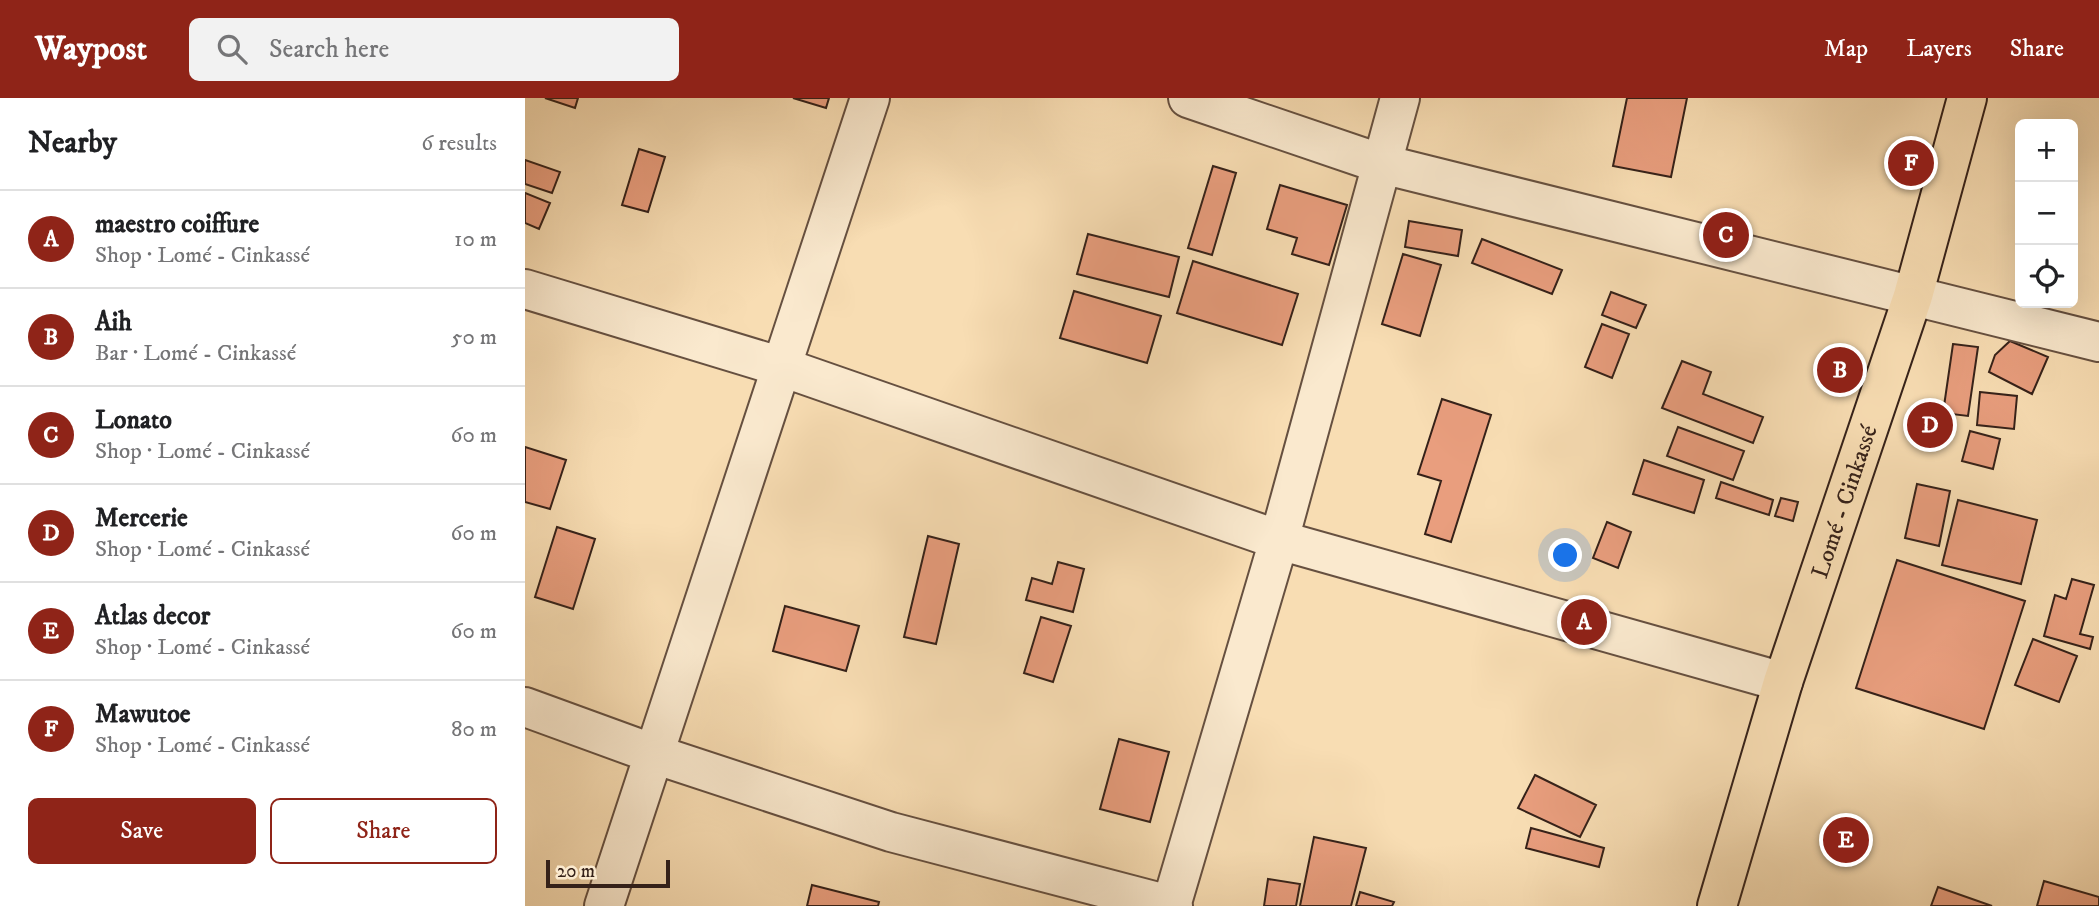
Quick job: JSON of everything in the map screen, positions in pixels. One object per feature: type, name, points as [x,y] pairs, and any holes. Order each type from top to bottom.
[{"type":"highway","name":"Lomé - Cinkassé","points":[[1717,906],[1783,682],[1913,296],[1967,98]]},
{"type":"street","points":[[604,906],[870,98]]},
{"type":"street","points":[[1188,98],[1382,164],[2099,342]]},
{"type":"street","points":[[525,707],[654,754],[891,832],[1171,906],[1279,540],[1401,98]]},
{"type":"street","points":[[525,289],[782,367],[1279,540],[1783,682]]},
{"type":"building","points":[[545,98],[578,98],[575,108]]},
{"type":"building","points":[[793,98],[829,98],[826,108]]},
{"type":"building","points":[[1627,98],[1687,98],[1671,177],[1613,166]]},
{"type":"building","points":[[639,149],[665,157],[648,212],[622,205]]},
{"type":"building","points":[[525,160],[560,172],[552,193],[525,184]]},
{"type":"building","points":[[1213,166],[1236,173],[1212,255],[1188,248]]},
{"type":"building","points":[[1280,185],[1347,205],[1329,265],[1292,254],[1297,238],[1267,229]]},
{"type":"building","points":[[525,193],[550,203],[539,229],[525,223]]},
{"type":"building","points":[[1409,221],[1462,230],[1458,256],[1405,247]]},
{"type":"building","points":[[1088,234],[1179,257],[1169,297],[1077,274]]},
{"type":"building","points":[[1482,239],[1562,270],[1552,294],[1472,263]]},
{"type":"building","points":[[1403,254],[1441,265],[1420,336],[1382,324]]},
{"type":"building","points":[[1193,261],[1298,294],[1282,345],[1177,313]]},
{"type":"building","points":[[1074,291],[1161,316],[1147,363],[1060,338]]},
{"type":"building","points":[[1611,292],[1646,305],[1636,328],[1602,315]]},
{"type":"building","points":[[1602,324],[1629,334],[1612,378],[1585,367]]},
{"type":"building","points":[[2010,341],[2048,357],[2032,394],[1989,372],[1995,355]]},
{"type":"building","points":[[1953,344],[1978,347],[1968,416],[1943,413]]},
{"type":"building","points":[[1682,361],[1711,372],[1703,394],[1763,417],[1753,443],[1662,408]]},
{"type":"building","points":[[1980,392],[2017,396],[2014,429],[1977,425]]},
{"type":"building","points":[[1442,399],[1491,415],[1451,542],[1425,534],[1441,481],[1418,474]]},
{"type":"building","points":[[1678,427],[1744,451],[1733,480],[1667,456]]},
{"type":"building","points":[[1970,431],[2000,439],[1993,469],[1962,461]]},
{"type":"building","points":[[525,447],[566,460],[550,509],[525,502]]},
{"type":"building","points":[[1644,460],[1704,480],[1694,513],[1633,494]]},
{"type":"building","points":[[1721,482],[1773,500],[1769,515],[1716,498]]},
{"type":"building","points":[[1917,484],[1950,491],[1939,546],[1905,538]]},
{"type":"building","points":[[1781,498],[1798,502],[1793,521],[1775,516]]},
{"type":"building","points":[[1958,500],[2037,520],[2021,584],[1942,565]]},
{"type":"building","points":[[1607,522],[1631,532],[1618,568],[1593,558]]},
{"type":"building","points":[[557,527],[595,539],[573,609],[535,597]]},
{"type":"building","points":[[928,536],[959,544],[936,644],[904,637]]},
{"type":"building","points":[[1897,560],[2025,601],[1984,729],[1856,688]]},
{"type":"building","points":[[1058,562],[1084,569],[1073,612],[1026,600],[1032,578],[1052,584]]},
{"type":"building","points":[[2072,579],[2094,585],[2080,634],[2093,637],[2090,649],[2044,636],[2055,595],[2066,599]]},
{"type":"building","points":[[785,606],[859,626],[846,671],[773,651]]},
{"type":"building","points":[[1041,617],[1071,626],[1053,682],[1024,673]]},
{"type":"building","points":[[2033,639],[2077,656],[2059,702],[2015,685]]},
{"type":"building","points":[[1119,739],[1169,752],[1150,822],[1100,809]]},
{"type":"building","points":[[1535,775],[1596,805],[1580,837],[1518,808]]},
{"type":"building","points":[[1531,828],[1604,848],[1599,867],[1526,848]]},
{"type":"building","points":[[1314,837],[1366,848],[1351,906],[1300,906]]},
{"type":"building","points":[[1268,879],[1300,884],[1296,906],[1264,906]]},
{"type":"building","points":[[2044,881],[2099,897],[2099,906],[2037,906]]},
{"type":"building","points":[[812,885],[879,902],[878,906],[807,906]]},
{"type":"building","points":[[1938,887],[1992,906],[1931,906]]},
{"type":"building","points":[[1360,892],[1394,902],[1392,906],[1356,906]]},
{"type":"place","name":"Mawutoe","points":[[1911,163]]},
{"type":"place","name":"Lonato","points":[[1726,235]]},
{"type":"place","name":"Aih","points":[[1840,370]]},
{"type":"place","name":"Mercerie","points":[[1930,425]]},
{"type":"place","name":"maestro coiffure","points":[[1584,622]]},
{"type":"place","name":"Atlas decor","points":[[1846,840]]}]
